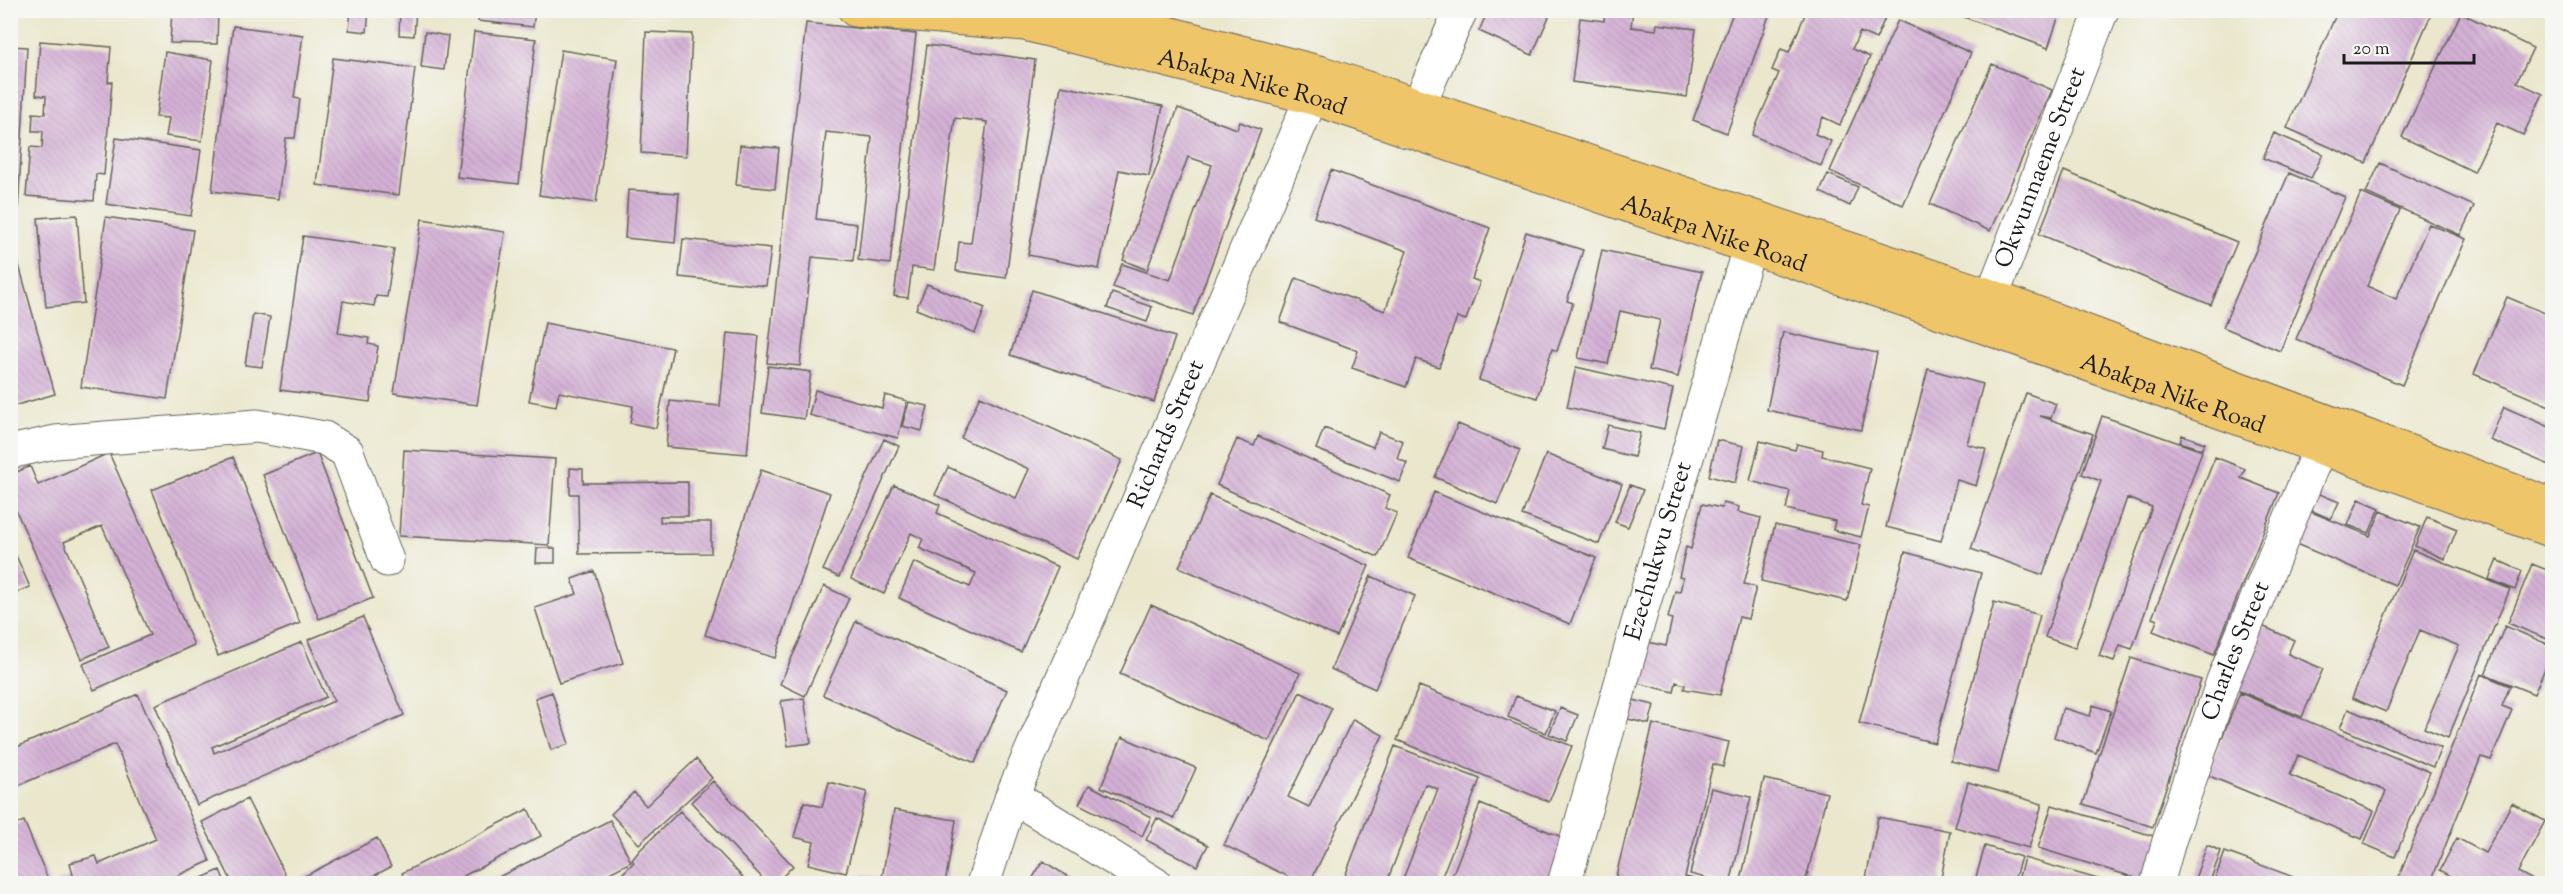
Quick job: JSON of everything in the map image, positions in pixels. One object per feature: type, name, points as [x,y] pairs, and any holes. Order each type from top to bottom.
[{"type":"main road","name":"Abakpa Nike Road","points":[[855,10],[1025,17],[1318,85]]},
{"type":"main road","name":"Abakpa Nike Road","points":[[1079,10],[1318,85],[1986,311],[2325,436],[2553,531]]},
{"type":"main road","name":"Abakpa Nike Road","points":[[2325,436],[2553,505]]},
{"type":"street","points":[[1412,118],[1461,10]]},
{"type":"street","name":"Okwunnaeme Street","points":[[1986,311],[2102,10]]},
{"type":"street","name":"Richards Street","points":[[983,884],[1011,796],[1318,85]]},
{"type":"street","name":"Ezechukwu Street","points":[[1564,884],[1753,234]]},
{"type":"street","points":[[10,452],[55,442],[257,426],[324,438],[346,452],[387,560]]},
{"type":"street","name":"Charles Street","points":[[2157,884],[2169,841],[2223,681],[2325,436]]},
{"type":"street","points":[[1011,796],[1155,884]]},
{"type":"building","points":[[172,10],[218,10],[217,44],[170,43]]},
{"type":"building","points":[[351,10],[369,10],[367,32],[349,30]]},
{"type":"building","points":[[400,10],[416,10],[414,36],[399,35]]},
{"type":"building","points":[[479,10],[535,10],[533,27],[478,21]]},
{"type":"building","points":[[1407,10],[1432,10],[1430,18]]},
{"type":"building","points":[[1488,10],[1552,10],[1532,55],[1479,31]]},
{"type":"building","points":[[1605,10],[1633,10],[1631,27],[1656,30],[1657,24],[1696,29],[1687,97],[1572,82],[1580,18],[1604,21]]},
{"type":"building","points":[[1734,10],[1771,10],[1727,133],[1693,120]]},
{"type":"building","points":[[1807,10],[1881,10],[1887,13],[1876,39],[1860,32],[1852,49],[1870,57],[1840,125],[1823,117],[1815,134],[1831,141],[1821,166],[1752,135],[1779,73],[1772,70],[1781,49],[1789,52]]},
{"type":"building","points":[[1945,10],[2061,10],[2048,48]]},
{"type":"building","points":[[2338,10],[2433,10],[2366,163],[2287,128]]},
{"type":"building","points":[[2461,13],[2533,48],[2517,82],[2543,94],[2523,135],[2497,123],[2474,172],[2402,137]]},
{"type":"building","points":[[1898,20],[1971,53],[1903,205],[1830,171]]},
{"type":"building","points":[[806,23],[916,34],[890,264],[858,260],[872,137],[826,132],[816,219],[857,224],[853,261],[812,257],[800,366],[767,363]]},
{"type":"building","points":[[233,26],[303,35],[294,98],[300,99],[295,138],[286,138],[278,199],[212,191]]},
{"type":"building","points":[[425,32],[448,36],[444,70],[421,67]]},
{"type":"building","points":[[474,32],[536,39],[519,184],[457,177]]},
{"type":"building","points":[[646,32],[692,34],[686,156],[641,153]]},
{"type":"building","points":[[40,41],[111,47],[108,82],[112,82],[104,175],[96,174],[94,201],[26,196],[30,147],[42,148],[43,131],[32,131],[33,113],[45,114],[46,96],[36,95]]},
{"type":"building","points":[[927,45],[1035,60],[1006,278],[956,271],[959,242],[971,243],[987,122],[955,118],[934,270],[912,267],[908,298],[894,296]]},
{"type":"building","points":[[10,46],[27,47],[17,229],[10,228]]},
{"type":"building","points":[[561,50],[617,59],[596,203],[539,195]]},
{"type":"building","points":[[165,52],[213,60],[202,141],[166,136],[169,118],[156,117]]},
{"type":"building","points":[[333,58],[415,68],[399,195],[317,185]]},
{"type":"building","points":[[1992,64],[2052,90],[1990,231],[1930,204]]},
{"type":"building","points":[[1061,86],[1163,106],[1149,176],[1119,170],[1099,269],[1028,255]]},
{"type":"building","points":[[1178,108],[1237,129],[1240,122],[1261,130],[1193,315],[1113,287],[1122,264],[1170,280],[1212,165],[1188,157],[1147,270],[1123,260]]},
{"type":"building","points":[[2274,133],[2323,154],[2311,178],[2263,158]]},
{"type":"building","points":[[116,138],[201,150],[191,216],[106,204]]},
{"type":"building","points":[[740,145],[779,148],[775,189],[736,185]]},
{"type":"building","points":[[2380,163],[2474,206],[2460,235],[2366,193]]},
{"type":"building","points":[[1331,170],[1490,228],[1472,279],[1480,282],[1466,320],[1457,317],[1439,367],[1416,359],[1406,387],[1352,368],[1358,351],[1280,322],[1296,278],[1385,311],[1407,251],[1314,217]]},
{"type":"building","points":[[2064,171],[2237,242],[2211,305],[2039,234]]},
{"type":"building","points":[[2289,173],[2345,197],[2280,351],[2223,327]]},
{"type":"building","points":[[1828,174],[1858,187],[1850,206],[1820,192]]},
{"type":"building","points":[[628,190],[679,193],[675,243],[625,238]]},
{"type":"building","points":[[2361,193],[2400,210],[2367,286],[2396,299],[2429,224],[2466,239],[2402,385],[2296,339]]},
{"type":"building","points":[[77,215],[84,303],[46,307],[38,218]]},
{"type":"building","points":[[106,217],[193,230],[167,399],[81,387]]},
{"type":"building","points":[[422,219],[505,232],[477,405],[394,393]]},
{"type":"building","points":[[1526,232],[1583,250],[1567,301],[1573,303],[1557,351],[1552,349],[1537,398],[1479,380]]},
{"type":"building","points":[[303,236],[394,249],[387,297],[376,296],[374,306],[343,301],[338,333],[369,338],[368,344],[378,346],[370,402],[280,390]]},
{"type":"building","points":[[683,239],[771,248],[766,286],[679,277]]},
{"type":"building","points":[[1602,250],[1702,272],[1678,377],[1649,370],[1660,320],[1620,311],[1608,364],[1578,358]]},
{"type":"building","points":[[17,258],[55,394],[10,407],[10,260]]},
{"type":"building","points":[[927,284],[985,308],[975,333],[916,309]]},
{"type":"building","points":[[1032,290],[1175,337],[1154,402],[1010,355]]},
{"type":"building","points":[[1112,293],[1152,307],[1147,322],[1107,308]]},
{"type":"building","points":[[2507,297],[2552,316],[2552,407],[2474,374]]},
{"type":"building","points":[[253,314],[270,317],[262,367],[245,365]]},
{"type":"building","points":[[545,323],[673,348],[656,428],[630,423],[633,406],[559,392],[556,406],[529,401]]},
{"type":"building","points":[[1783,332],[1877,353],[1861,430],[1767,410]]},
{"type":"building","points":[[727,333],[759,336],[747,454],[666,447],[670,401],[720,406]]},
{"type":"building","points":[[768,366],[811,372],[804,419],[762,413]]},
{"type":"building","points":[[1576,367],[1673,389],[1664,429],[1567,407]]},
{"type":"building","points":[[1928,369],[1983,384],[1967,444],[1986,449],[1976,486],[1957,480],[1941,541],[1886,527]]},
{"type":"building","points":[[815,390],[882,408],[885,395],[907,401],[898,438],[809,415]]},
{"type":"building","points":[[2026,393],[2056,404],[2051,418],[2040,416],[2093,434],[2043,575],[1971,549]]},
{"type":"building","points":[[980,396],[1122,460],[1077,559],[935,495],[948,467],[1016,498],[1029,469],[961,438]]},
{"type":"building","points":[[909,402],[928,406],[922,431],[902,426]]},
{"type":"building","points":[[2504,407],[2552,428],[2552,466],[2490,440]]},
{"type":"building","points":[[2102,416],[2202,451],[2132,649],[2120,645],[2114,661],[2099,656],[2152,507],[2127,498],[2075,648],[2045,637],[2101,481],[2082,474]]},
{"type":"building","points":[[1458,424],[1520,450],[1497,504],[1435,477]]},
{"type":"building","points":[[1608,425],[1640,433],[1634,457],[1602,449]]},
{"type":"building","points":[[1324,428],[1373,447],[1379,432],[1403,441],[1397,458],[1407,463],[1400,482],[1316,449]]},
{"type":"building","points":[[2182,435],[2205,443],[2202,449],[2180,442]]},
{"type":"building","points":[[1258,436],[1390,495],[1385,508],[1397,513],[1378,557],[1217,485],[1237,439],[1254,446]]},
{"type":"building","points":[[884,439],[899,446],[839,577],[823,570]]},
{"type":"building","points":[[1717,440],[1744,446],[1735,483],[1709,476]]},
{"type":"building","points":[[1760,441],[1795,450],[1797,444],[1823,450],[1822,456],[1870,468],[1861,505],[1869,507],[1861,537],[1833,530],[1835,521],[1786,509],[1790,491],[1750,481]]},
{"type":"building","points":[[404,450],[555,459],[549,545],[399,536]]},
{"type":"building","points":[[109,453],[194,645],[94,690],[83,664],[150,635],[102,526],[64,542],[109,647],[82,659],[10,497],[10,475],[30,466],[38,485]]},
{"type":"building","points":[[317,453],[373,598],[319,619],[263,475]]},
{"type":"building","points":[[1546,454],[1622,484],[1599,544],[1522,515]]},
{"type":"building","points":[[233,457],[300,623],[218,656],[152,490]]},
{"type":"building","points":[[2215,457],[2245,469],[2241,478],[2279,493],[2214,655],[2153,631],[2157,620],[2152,618]]},
{"type":"building","points":[[570,468],[583,469],[583,483],[688,482],[688,516],[660,516],[660,522],[711,522],[711,553],[579,554],[578,494],[570,494]]},
{"type":"building","points":[[761,470],[830,493],[775,658],[705,635]]},
{"type":"building","points":[[894,485],[940,505],[937,513],[1058,567],[1021,652],[899,598],[914,562],[970,587],[976,573],[919,548],[923,539],[911,533],[884,594],[851,579]]},
{"type":"building","points":[[1630,485],[1643,490],[1628,527],[1615,522]]},
{"type":"building","points":[[1434,492],[1596,558],[1570,624],[1408,558]]},
{"type":"building","points":[[2317,493],[2339,502],[2331,519],[2310,510]]},
{"type":"building","points":[[1210,495],[1369,566],[1337,637],[1179,567]]},
{"type":"building","points":[[2359,499],[2380,508],[2369,533],[2348,525]]},
{"type":"building","points":[[1723,503],[1739,507],[1738,512],[1761,518],[1744,584],[1756,587],[1748,619],[1739,617],[1720,695],[1684,689],[1685,685],[1676,682],[1674,692],[1633,682],[1643,641],[1666,646],[1672,619],[1668,618],[1675,591],[1680,592],[1683,578],[1679,577],[1686,547],[1691,549],[1702,504],[1722,508]]},
{"type":"building","points":[[2309,511],[2370,536],[2381,511],[2420,527],[2395,585],[2296,544]]},
{"type":"building","points":[[2427,517],[2457,529],[2445,559],[2415,546]]},
{"type":"building","points":[[1775,525],[1861,545],[1847,601],[1761,581]]},
{"type":"building","points":[[10,542],[30,587],[10,595]]},
{"type":"building","points":[[537,548],[555,548],[555,563],[536,563]]},
{"type":"building","points":[[2413,550],[2510,589],[2448,738],[2424,728],[2459,646],[2420,630],[2386,712],[2352,698]]},
{"type":"building","points":[[1905,552],[1981,573],[1935,743],[1859,723]]},
{"type":"building","points":[[2497,560],[2522,571],[2515,590],[2489,579]]},
{"type":"building","points":[[2532,564],[2552,572],[2552,641],[2508,623]]},
{"type":"building","points":[[594,571],[623,663],[559,683],[535,608],[577,594],[572,579]]},
{"type":"building","points":[[1371,576],[1415,596],[1375,689],[1331,669]]},
{"type":"building","points":[[824,586],[849,598],[805,696],[780,684]]},
{"type":"building","points":[[1994,602],[2040,615],[1998,773],[1951,761]]},
{"type":"building","points":[[1151,605],[1300,673],[1269,741],[1120,674]]},
{"type":"building","points":[[363,617],[404,715],[197,805],[155,705],[302,642],[326,697],[212,747],[214,753],[334,701],[308,640]]},
{"type":"building","points":[[856,621],[1007,690],[975,763],[823,695]]},
{"type":"building","points":[[2262,626],[2294,640],[2288,654],[2323,669],[2302,717],[2230,687]]},
{"type":"building","points":[[2505,626],[2552,646],[2552,652],[2534,694],[2485,674]]},
{"type":"building","points":[[2131,658],[2201,680],[2153,827],[2083,804]]},
{"type":"building","points":[[2481,674],[2510,686],[2502,706],[2512,710],[2491,760],[2481,757],[2430,884],[2396,884]]},
{"type":"building","points":[[1419,686],[1572,746],[1549,802],[1397,740]]},
{"type":"building","points":[[552,692],[569,744],[551,750],[535,698]]},
{"type":"building","points":[[1300,692],[1332,708],[1288,797],[1309,807],[1353,719],[1383,735],[1309,884],[1303,884],[1224,845]]},
{"type":"building","points":[[2240,693],[2430,772],[2395,857],[2364,844],[2386,791],[2298,755],[2290,775],[2374,811],[2362,839],[2207,775]]},
{"type":"building","points":[[138,694],[210,861],[159,884],[54,884],[73,875],[70,863],[96,856],[99,864],[156,839],[115,744],[10,789],[10,750]]},
{"type":"building","points":[[1516,696],[1555,711],[1546,733],[1508,717]]},
{"type":"building","points":[[804,698],[811,743],[788,746],[781,701]]},
{"type":"building","points":[[1633,700],[1654,705],[1649,724],[1628,719]]},
{"type":"building","points":[[2093,705],[2111,711],[2096,753],[2054,737],[2063,708],[2090,716]]},
{"type":"building","points":[[1560,708],[1578,715],[1567,741],[1549,734]]},
{"type":"building","points":[[2348,709],[2441,748],[2433,767],[2340,728]]},
{"type":"building","points":[[1653,724],[1729,742],[1723,767],[1713,764],[1685,877],[1695,879],[1694,884],[1614,884]]},
{"type":"building","points":[[1122,737],[1196,768],[1174,818],[1101,787]]},
{"type":"building","points":[[1395,746],[1480,779],[1439,884],[1401,884],[1438,789],[1425,784],[1386,884],[1342,884]]},
{"type":"building","points":[[696,759],[712,778],[639,844],[611,814],[634,792],[646,806]]},
{"type":"building","points":[[1764,779],[1827,793],[1805,884],[1740,884]]},
{"type":"building","points":[[713,781],[793,866],[775,884],[768,884],[691,802]]},
{"type":"building","points":[[829,782],[867,792],[846,873],[808,864],[814,842],[794,837],[804,802],[822,807]]},
{"type":"building","points":[[1968,782],[2042,804],[2029,848],[1955,827]]},
{"type":"building","points":[[1089,785],[1151,817],[1142,836],[1079,804]]},
{"type":"building","points":[[1711,788],[1751,797],[1730,884],[1690,874]]},
{"type":"building","points":[[247,799],[290,884],[233,884],[202,822]]},
{"type":"building","points":[[2512,803],[2545,821],[2518,872],[2540,884],[2465,884],[2440,870],[2457,838],[2485,853]]},
{"type":"building","points":[[1480,804],[1567,839],[1550,884],[1449,884]]},
{"type":"building","points":[[2052,805],[2160,838],[2146,881],[2038,848]]},
{"type":"building","points":[[528,809],[541,836],[448,884],[407,884],[402,873]]},
{"type":"building","points":[[894,810],[956,820],[945,884],[861,884],[862,875],[882,878]]},
{"type":"building","points":[[680,811],[749,884],[612,884],[634,862],[632,860],[640,850]]},
{"type":"building","points":[[1878,817],[1950,831],[1940,884],[1865,884]]},
{"type":"building","points":[[1157,818],[1208,845],[1197,866],[1146,840]]},
{"type":"building","points":[[610,820],[631,862],[588,884],[485,884]]},
{"type":"building","points":[[24,821],[50,884],[10,884],[10,827]]},
{"type":"building","points":[[377,838],[391,867],[358,884],[290,884]]},
{"type":"building","points":[[2207,845],[2221,851],[2209,884],[2193,884]]},
{"type":"building","points":[[1985,846],[2021,857],[2013,884],[1974,884]]},
{"type":"building","points":[[2225,852],[2310,883],[2310,884],[2213,884]]},
{"type":"building","points":[[2024,858],[2112,883],[2112,884],[2017,884]]},
{"type":"building","points":[[1043,861],[1080,884],[1029,884]]},
{"type":"building","points":[[220,870],[226,884],[188,884]]}]
